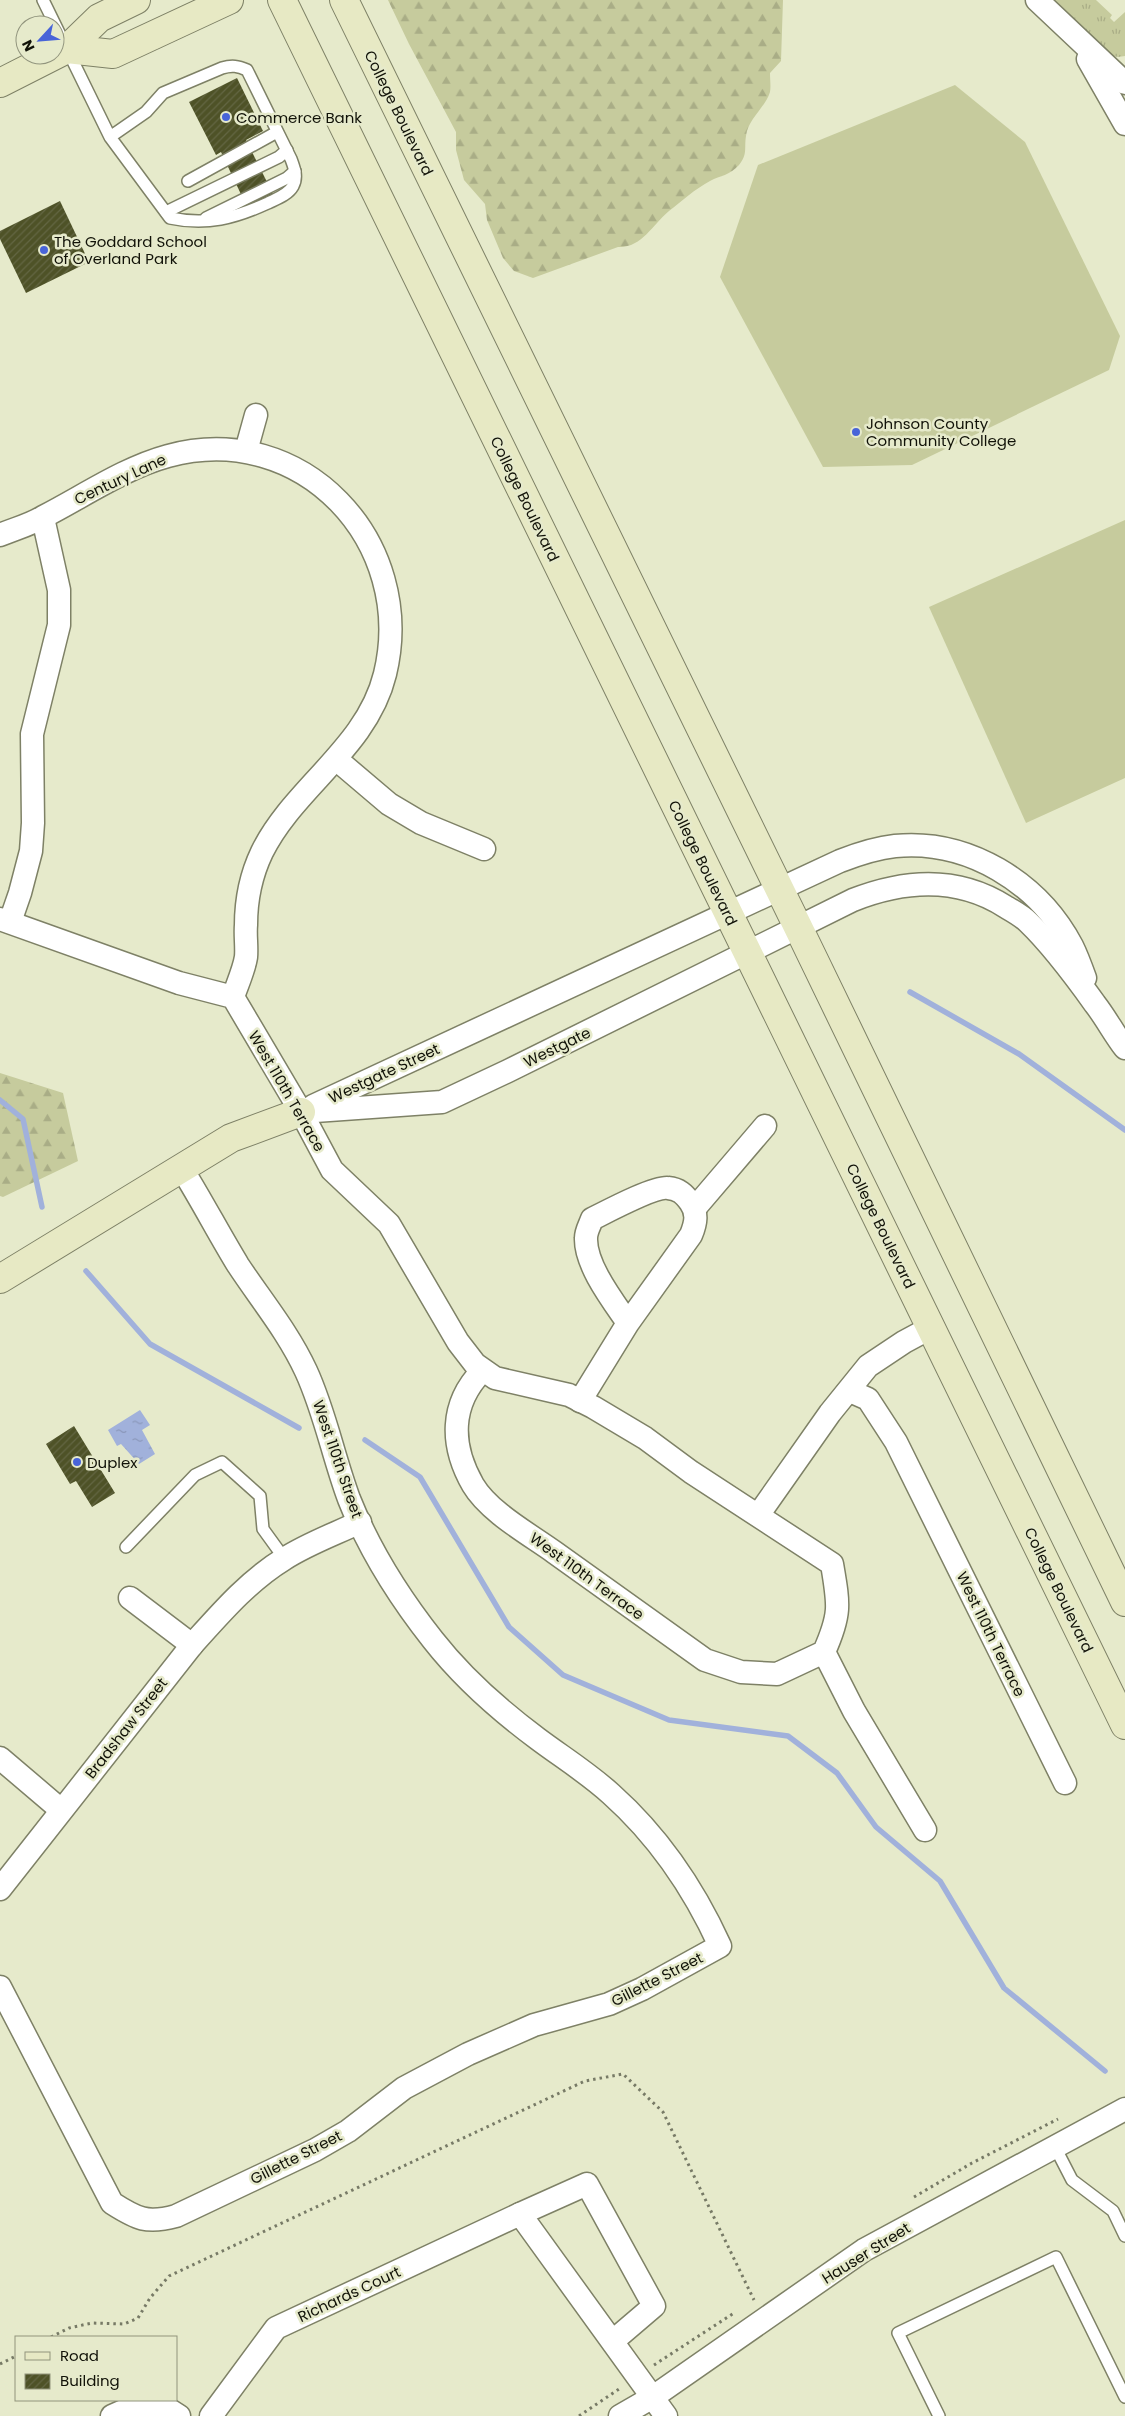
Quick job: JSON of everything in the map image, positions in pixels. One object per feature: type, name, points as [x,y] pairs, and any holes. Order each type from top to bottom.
[{"type":"main road","points":[[0,83],[67,50],[100,18],[136,0]]},
{"type":"main road","points":[[67,50],[113,54],[229,0]]},
{"type":"main road","name":"College Boulevard","points":[[282,0],[1125,1725]]},
{"type":"main road","name":"College Boulevard","points":[[344,0],[780,889],[1125,1602]]},
{"type":"main road","name":"Westgate Street","points":[[0,1279],[231,1138],[301,1112]]},
{"type":"street","points":[[1037,0],[1125,83]]},
{"type":"street","points":[[1070,31],[1107,89],[1125,124]]},
{"type":"street","points":[[246,451],[256,415]]},
{"type":"street","name":"Century Lane","points":[[0,535],[43,518],[61,506],[133,470],[168,456],[220,449],[246,451],[289,466],[326,490],[345,507],[372,546],[384,574],[389,597],[392,628],[385,674],[364,722],[336,759],[274,829],[261,854],[252,880],[246,907],[246,959],[233,997]]},
{"type":"street","points":[[43,518],[59,590],[59,625],[32,734],[33,823],[31,851],[20,893],[5,920],[179,983],[233,997]]},
{"type":"street","points":[[336,759],[389,804],[421,823],[484,849]]},
{"type":"street","name":"Westgate Street","points":[[301,1112],[840,861],[866,852],[896,846],[926,846],[956,852],[985,861],[1012,877],[1045,907],[1072,945],[1096,1005]]},
{"type":"street","name":"Westgate","points":[[301,1112],[442,1102],[508,1072],[798,927],[879,890],[929,883],[958,886],[989,896],[1026,920],[1057,954],[1096,1005]]},
{"type":"street","name":"West 110th Terrace","points":[[233,997],[301,1112],[332,1170],[389,1224],[458,1342],[482,1371],[495,1378],[549,1390],[580,1401],[645,1438],[691,1472],[832,1564],[838,1599],[837,1616],[836,1625],[824,1652],[777,1674],[741,1672],[705,1660],[503,1516],[473,1485],[455,1433],[463,1396],[482,1371]]},
{"type":"street","points":[[1096,1005],[1125,1048]]},
{"type":"street","points":[[694,1208],[765,1126]]},
{"type":"street","name":"West 110th Street","points":[[182,1169],[239,1265],[279,1323],[305,1370],[326,1420],[349,1498],[360,1522],[400,1594],[433,1640],[468,1679],[511,1719],[612,1794],[652,1836],[687,1884],[705,1913],[720,1946]]},
{"type":"street","points":[[580,1401],[628,1323],[692,1235],[696,1223],[694,1208],[682,1192],[667,1187],[652,1191],[592,1219],[586,1235],[586,1248],[608,1295],[628,1323]]},
{"type":"street","points":[[758,1514],[830,1413],[868,1366],[904,1342],[930,1328]]},
{"type":"street","name":"West 110th Terrace","points":[[850,1390],[868,1398],[896,1442],[1065,1783]]},
{"type":"street","name":"Bradshaw Street","points":[[0,1889],[25,1860],[61,1810],[192,1645],[226,1608],[256,1579],[284,1558],[360,1522]]},
{"type":"street","points":[[130,1598],[192,1645]]},
{"type":"street","points":[[824,1652],[854,1711],[925,1830]]},
{"type":"street","points":[[0,1758],[61,1810]]},
{"type":"street","name":"Gillette Street","points":[[0,1987],[112,2203],[133,2217],[159,2220],[176,2216],[315,2150],[348,2131],[404,2088],[474,2052],[534,2025],[609,2004],[642,1989],[720,1946]]},
{"type":"street","name":"Hauser Street","points":[[620,2416],[653,2397],[864,2250],[1125,2109]]},
{"type":"street","name":"Richards Court","points":[[211,2416],[276,2328],[587,2184],[654,2306],[613,2341]]},
{"type":"street","points":[[520,2214],[666,2416]]},
{"type":"street","points":[[112,2416],[130,2408],[165,2407],[179,2416]]},
{"type":"lane","points":[[43,0],[110,137],[170,218],[198,222],[240,216],[284,195],[294,185],[295,171],[287,150],[246,70],[240,67],[231,65],[222,68],[163,93],[146,112],[110,137]]},
{"type":"lane","points":[[188,181],[278,132]]},
{"type":"lane","points":[[166,212],[279,157],[287,150]]},
{"type":"lane","points":[[126,1547],[194,1475],[222,1462],[260,1496],[263,1529],[284,1558]]},
{"type":"lane","points":[[1055,2147],[1072,2180],[1113,2211],[1125,2236]]},
{"type":"lane","points":[[939,2416],[898,2333],[1056,2257],[1125,2397]]},
{"type":"path","points":[[53,2336],[69,2328],[92,2323],[124,2324],[138,2318],[150,2298],[169,2276],[585,2081],[623,2074],[663,2112],[754,2300]]},
{"type":"path","points":[[0,2364],[15,2356]]},
{"type":"green space","points":[[388,0],[783,0],[781,61],[770,73],[770,92],[768,98],[747,130],[744,158],[735,169],[694,191],[669,211],[646,235],[634,244],[618,247],[533,278],[514,271],[503,258],[487,220],[485,204],[464,180],[456,150],[456,132]]},
{"type":"green space","points":[[1050,0],[1096,0],[1112,15],[1110,18],[1114,22],[1125,12],[1125,56],[1108,55]]},
{"type":"green space","points":[[955,85],[1025,142],[1120,336],[1109,370],[912,465],[823,467],[720,277],[758,165]]},
{"type":"green space","points":[[1125,520],[1125,778],[1026,823],[929,607]]},
{"type":"green space","points":[[0,1073],[63,1093],[78,1161],[3,1197],[0,1196]]},
{"type":"water","points":[[140,1410],[150,1425],[142,1430],[155,1454],[139,1464],[121,1444],[117,1446],[108,1430]]},
{"type":"building","name":"Commerce Bank","points":[[237,78],[263,131],[246,140],[273,194],[247,207],[221,152],[216,155],[189,102]]},
{"type":"building","name":"The Goddard School of Overland Park","points":[[60,201],[89,262],[26,293],[0,239],[0,231]]},
{"type":"building","name":"Duplex","points":[[74,1426],[115,1493],[92,1507],[76,1481],[70,1484],[46,1444]]},
{"type":"waterway","points":[[910,992],[1019,1054],[1125,1130]]},
{"type":"waterway","points":[[0,1100],[23,1119],[42,1207]]},
{"type":"waterway","points":[[86,1271],[150,1344],[299,1428]]},
{"type":"waterway","points":[[365,1440],[420,1477],[509,1627],[563,1675],[669,1720],[788,1736],[837,1773],[876,1827],[940,1881],[1004,1988],[1105,2071]]},
{"type":"place","name":"Commerce Bank","points":[[226,117]]},
{"type":"place","name":"The Goddard School of Overland Park","points":[[44,250]]},
{"type":"place","name":"Johnson County Community College","points":[[856,432]]},
{"type":"place","name":"Duplex","points":[[77,1462]]}]
